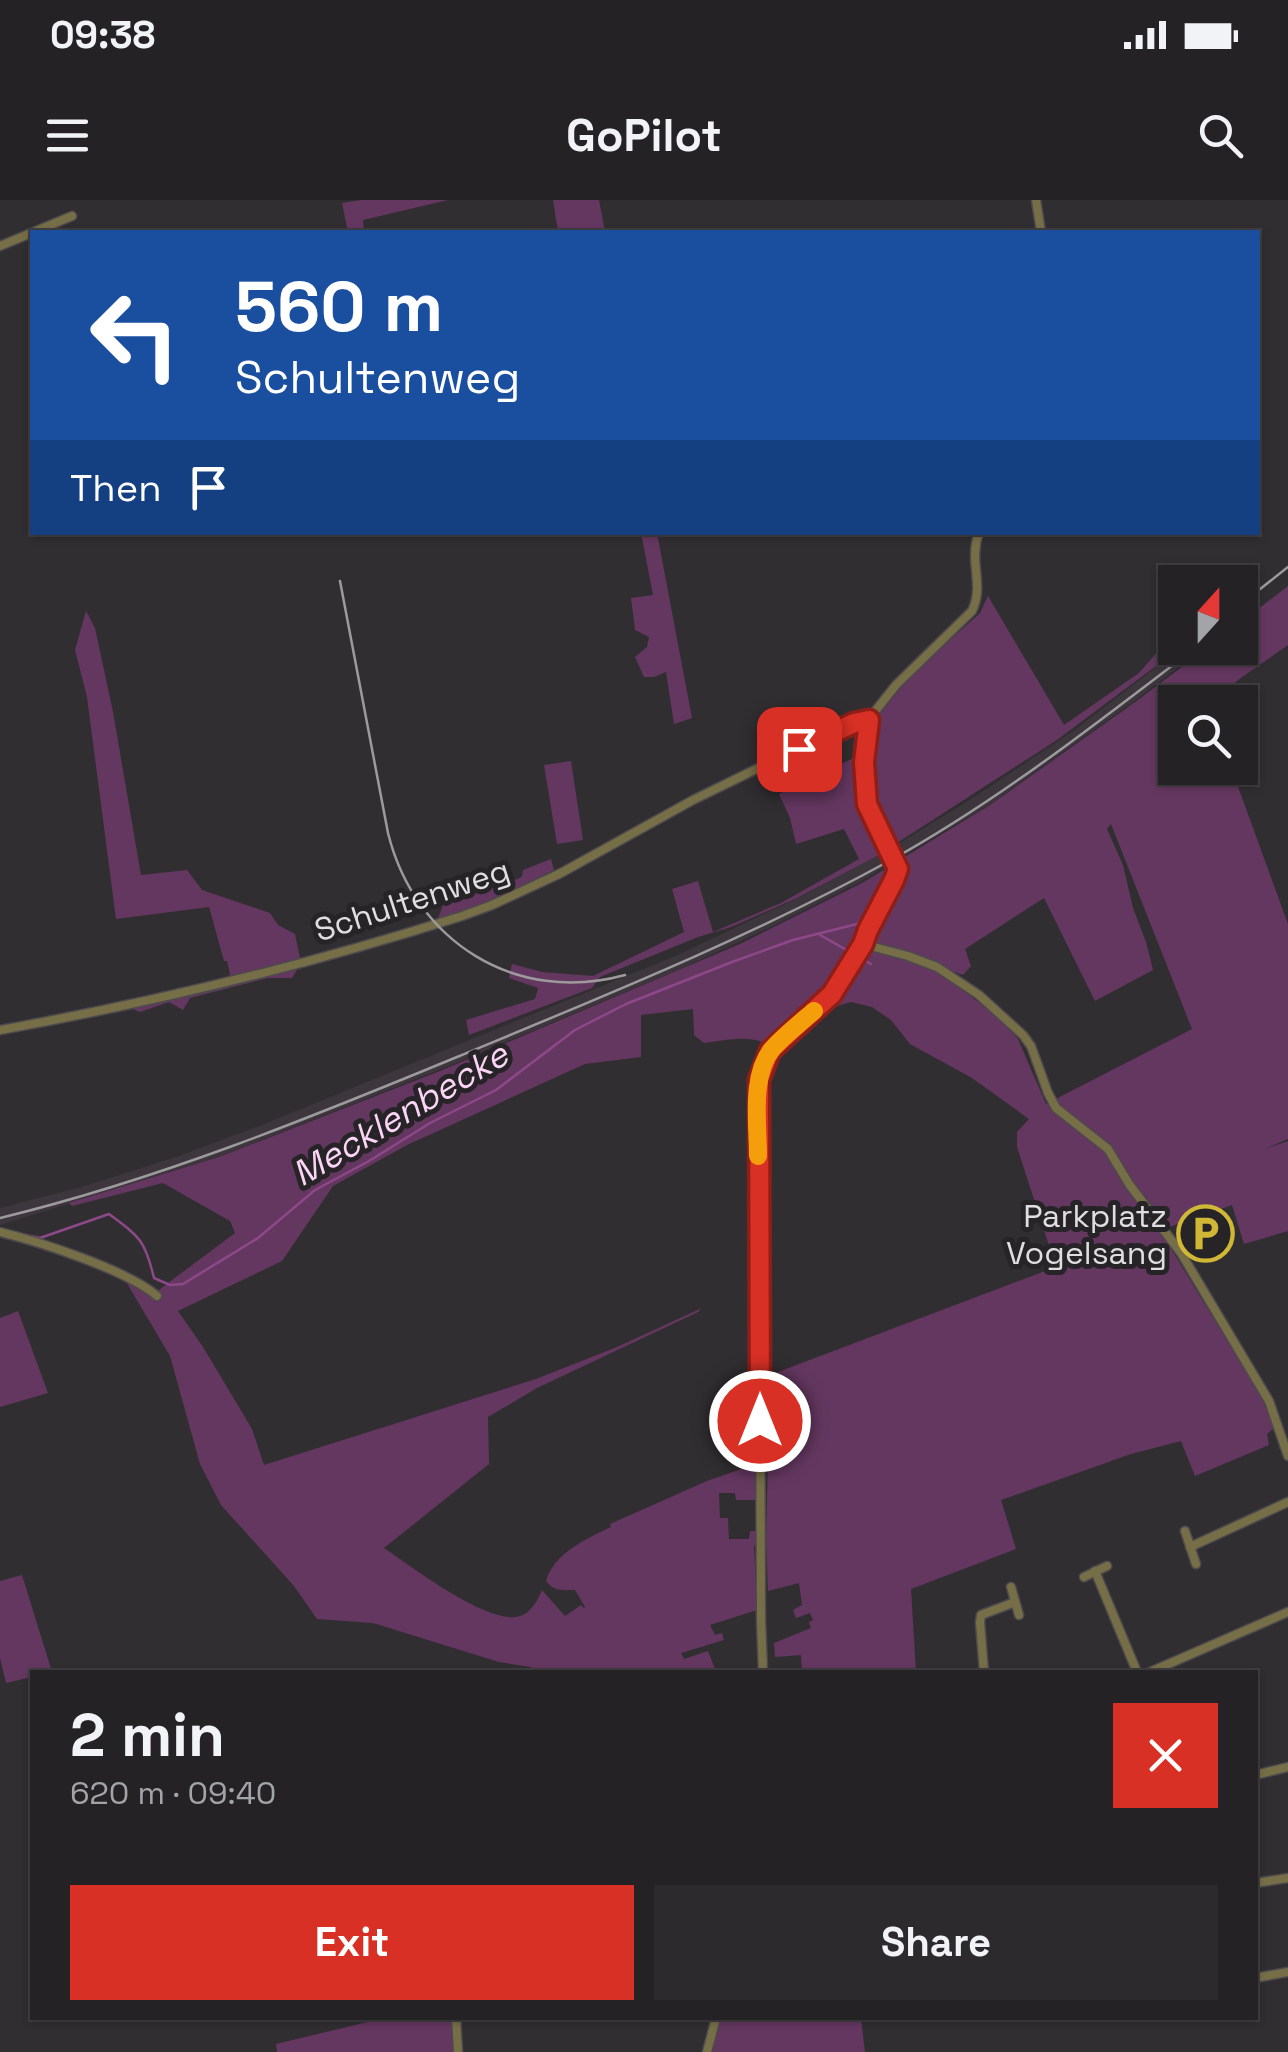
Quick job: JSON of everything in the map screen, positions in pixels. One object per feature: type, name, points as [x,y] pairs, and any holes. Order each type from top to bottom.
[{"type":"street","points":[[1036,200],[1041,230]]},
{"type":"street","points":[[38,230],[72,216]]},
{"type":"street","points":[[0,246],[30,234]]},
{"type":"street","points":[[763,1670],[759,1080],[770,1051],[832,994],[861,948],[894,880],[898,869],[867,804],[864,762],[869,720],[896,685],[972,611],[978,598],[974,548],[978,535]]},
{"type":"street","name":"Schultenweg","points":[[0,1030],[278,969],[462,916],[561,873],[690,802],[830,734],[869,720]]},
{"type":"street","points":[[861,948],[936,966],[979,995],[1023,1035],[1056,1108],[1108,1149],[1129,1184],[1182,1253],[1268,1401],[1288,1456]]},
{"type":"street","points":[[7,1234],[100,1265],[144,1284],[158,1296]]},
{"type":"street","points":[[1190,1547],[1288,1502]]},
{"type":"street","points":[[1185,1531],[1196,1564]]},
{"type":"street","points":[[1084,1576],[1107,1566]]},
{"type":"street","points":[[1095,1571],[1137,1670]]},
{"type":"street","points":[[1011,1588],[1018,1615]]},
{"type":"street","points":[[984,1670],[980,1619],[985,1613],[1014,1602]]},
{"type":"street","points":[[1155,1670],[1288,1612]]},
{"type":"street","points":[[966,1618],[980,1619]]},
{"type":"street","points":[[1258,1774],[1288,1766]]},
{"type":"street","points":[[1258,1883],[1288,1878]]},
{"type":"street","points":[[1258,1977],[1288,1972]]},
{"type":"street","points":[[456,2020],[458,2052]]},
{"type":"street","points":[[707,2052],[715,2020]]},
{"type":"shaded area","points":[[448,200],[363,220],[364,230],[348,230],[342,203]]},
{"type":"shaded area","points":[[553,200],[599,200],[605,230],[558,230]]},
{"type":"shaded area","points":[[641,535],[657,535],[692,718],[674,724],[666,672],[644,677],[635,657],[647,647],[649,637],[635,630],[631,598],[653,595]]},
{"type":"shaded area","points":[[1288,586],[1288,645],[1233,685],[1158,685],[1158,785],[1237,785],[1288,924],[1288,1139],[1265,1149],[1288,1141],[1288,1231],[1244,1244],[1232,1205],[1167,1228],[1145,1196],[1140,1198],[1261,1396],[1274,1428],[1267,1434],[1269,1445],[1195,1476],[1181,1441],[1131,1454],[1001,1500],[1016,1549],[911,1589],[916,1670],[802,1670],[801,1655],[775,1657],[774,1643],[811,1628],[809,1622],[813,1620],[810,1613],[796,1618],[793,1610],[802,1605],[799,1583],[768,1591],[770,1375],[1056,1267],[1017,1147],[1017,1132],[1029,1119],[972,1078],[910,1044],[891,1020],[872,1007],[851,1002],[837,1006],[781,1051],[752,1040],[704,1043],[694,1035],[693,1009],[641,1015],[641,1057],[585,1064],[407,1145],[333,1186],[282,1261],[178,1311],[252,1429],[264,1465],[536,1379],[702,1308],[537,1388],[488,1417],[489,1464],[384,1548],[485,1611],[521,1616],[542,1590],[565,1616],[581,1605],[585,1607],[575,1590],[556,1589],[546,1581],[563,1555],[611,1527],[610,1524],[747,1467],[756,1472],[758,1500],[736,1500],[735,1493],[719,1493],[720,1518],[728,1518],[729,1539],[749,1539],[750,1531],[757,1531],[757,1610],[710,1625],[715,1635],[722,1633],[724,1640],[681,1653],[684,1659],[708,1651],[715,1670],[534,1670],[373,1623],[317,1619],[294,1586],[221,1505],[200,1464],[170,1356],[125,1280],[152,1295],[235,1233],[230,1221],[163,1183],[72,1206],[69,1203],[219,1157],[440,1071],[740,944],[862,883],[990,805],[1184,665],[1258,665],[1258,609]],"holes":[[[1111,824],[1192,1029],[1046,1104],[1018,1039],[996,1015],[938,972],[864,945],[908,955],[963,975],[971,966],[965,949],[1044,898],[1095,1001],[1153,970],[1123,865],[1107,829]]]},
{"type":"shaded area","points":[[988,596],[1064,725],[1139,673],[1158,651],[1158,664],[1057,740],[897,843],[868,789],[873,723],[910,676],[980,613]]},
{"type":"shaded area","points":[[86,611],[95,628],[113,712],[141,875],[187,870],[202,890],[270,913],[278,925],[295,934],[301,963],[292,978],[268,978],[190,998],[183,1010],[169,1002],[140,1012],[124,1005],[231,978],[209,907],[116,919],[87,697],[75,650]]},
{"type":"shaded area","points":[[1159,665],[1181,665],[989,805],[858,883],[769,928],[439,1070],[218,1157],[0,1225],[0,1208],[82,1187],[262,1125],[680,954],[887,851],[1076,729]]},
{"type":"shaded area","points":[[860,755],[863,799],[885,852],[797,898],[731,927],[600,977],[592,988],[469,1035],[466,1020],[535,999],[538,988],[509,978],[512,964],[542,972],[593,976],[684,932],[672,889],[698,881],[713,932],[781,903],[859,859],[844,829],[796,844],[779,794]]},
{"type":"shaded area","points":[[571,761],[583,840],[557,844],[544,765]]},
{"type":"shaded area","points":[[551,859],[554,870],[436,924],[443,905],[520,878],[523,870]]},
{"type":"shaded area","points":[[18,1311],[48,1393],[0,1407],[0,1318]]},
{"type":"shaded area","points":[[22,1575],[51,1670],[30,1670],[30,1677],[6,1683],[0,1658],[0,1581]]},
{"type":"shaded area","points":[[453,2020],[454,2052],[277,2052],[276,2044],[372,2021]]},
{"type":"shaded area","points":[[720,2020],[861,2020],[865,2052],[711,2052]]},
{"type":"waterway","name":"Mecklenbecke","points":[[12,1232],[40,1238],[109,1214],[140,1240],[154,1278],[170,1285],[183,1284],[258,1238],[315,1190],[430,1123],[496,1090],[575,1030],[626,1004],[732,962],[793,940],[865,922]]},
{"type":"waterway","points":[[820,935],[852,953]]},
{"type":"waterway","points":[[859,957],[871,964]]},
{"type":"railway","points":[[1258,591],[1288,567]]},
{"type":"railway","points":[[340,581],[388,833],[401,872],[421,905],[446,934],[476,956],[509,972],[546,981],[585,982],[625,975]]},
{"type":"railway","points":[[0,1218],[117,1186],[288,1125],[622,988],[785,915],[891,860],[970,812],[1047,760],[1173,665]]},
{"type":"slow traffic","points":[[758,1156],[759,1080],[764,1066],[770,1051],[814,1011]]},
{"type":"place","name":"Parkplatz Vogelsang","points":[[1206,1234]]},
{"type":"route","points":[[760,1421],[759,1080],[770,1051],[832,994],[863,944],[898,869],[867,804],[864,762],[869,720],[799,749]]}]
